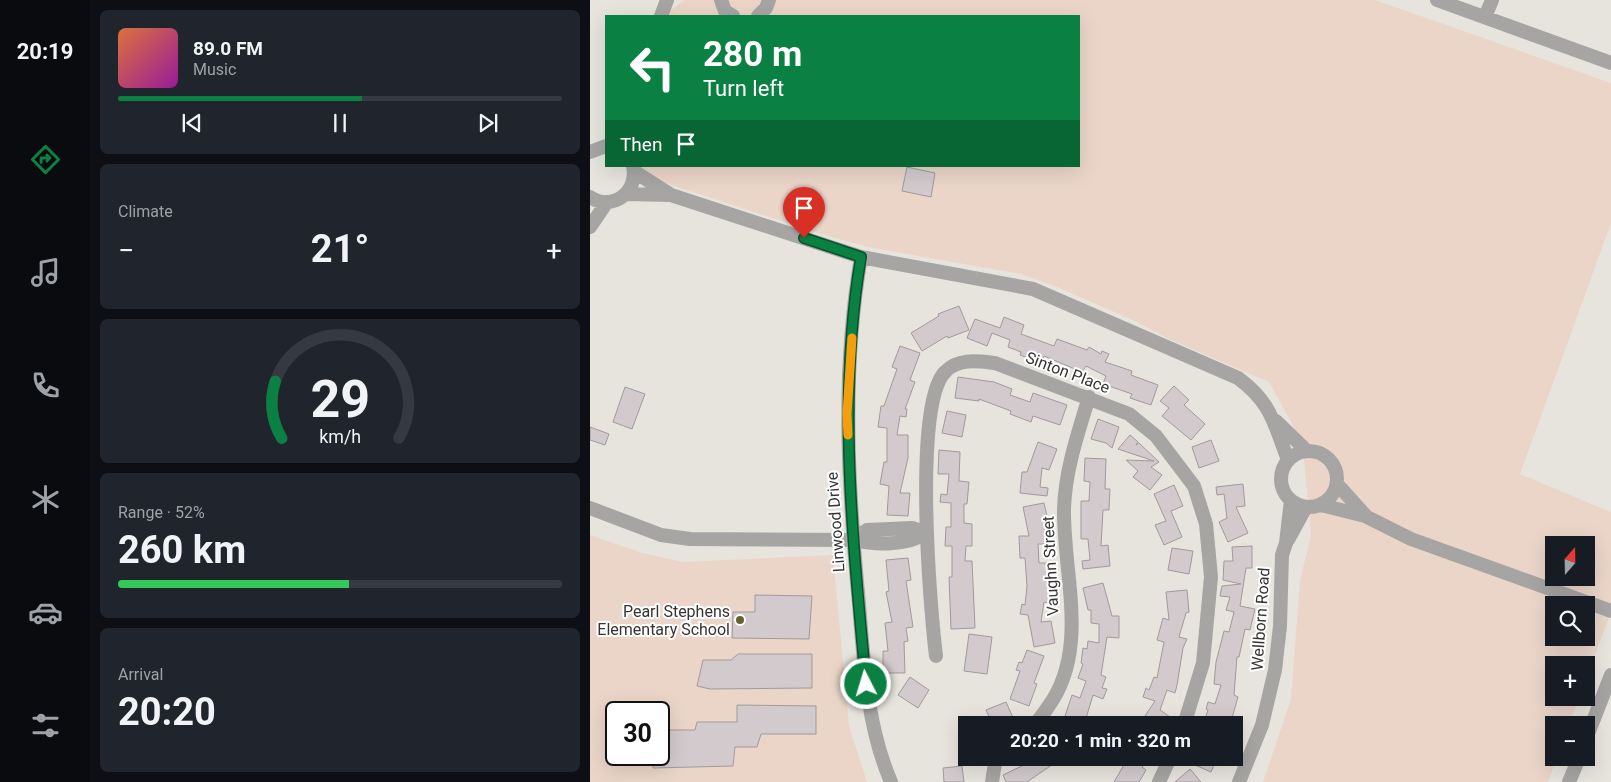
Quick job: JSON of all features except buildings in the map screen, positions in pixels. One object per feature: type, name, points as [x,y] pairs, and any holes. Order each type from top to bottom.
[{"type":"street","points":[[661,15],[667,0]]},
{"type":"street","points":[[720,0],[726,11],[732,15]]},
{"type":"street","points":[[759,15],[766,8],[769,0]]},
{"type":"street","points":[[1437,0],[1611,63]]},
{"type":"street","points":[[1485,18],[1492,0]]},
{"type":"street","points":[[590,152],[605,146]]},
{"type":"street","points":[[590,197],[608,202],[622,198],[632,187],[634,169],[672,195],[861,257],[1033,289],[1238,378],[1252,388],[1275,420],[1308,451]]},
{"type":"street","points":[[627,194],[672,195]]},
{"type":"street","points":[[590,227],[608,202]]},
{"type":"street","name":"Linwood Drive","points":[[861,257],[854,297],[847,414],[853,540],[866,684],[875,737],[891,782]]},
{"type":"street","name":"Sinton Place","points":[[936,656],[927,533],[926,469],[932,400],[937,382],[945,371],[960,362],[995,363],[1130,414],[1156,436],[1194,486],[1206,524],[1211,577],[1203,663],[1187,716]]},
{"type":"street","name":"Vaughn Street","points":[[1041,716],[1058,694],[1068,661],[1071,630],[1070,592],[1064,509],[1076,440],[1089,398]]},
{"type":"street","points":[[1275,420],[1288,460]]},
{"type":"street","points":[[1321,505],[1334,493],[1337,484],[1338,476],[1330,460],[1316,452],[1308,451],[1294,456],[1288,460],[1281,476],[1285,494],[1291,500],[1306,507],[1321,505],[1365,516],[1411,539],[1611,611]]},
{"type":"street","points":[[1337,484],[1365,516]]},
{"type":"street","name":"Wellborn Road","points":[[1239,782],[1262,725],[1275,670],[1280,626],[1282,555],[1286,542],[1291,500]]},
{"type":"street","points":[[1286,542],[1306,507]]},
{"type":"street","points":[[590,508],[661,535],[690,539],[853,540],[870,544],[915,540],[927,533]]},
{"type":"street","points":[[1595,716],[1611,675]]},
{"type":"street","points":[[992,782],[995,766]]},
{"type":"street","points":[[1158,782],[1166,766]]},
{"type":"street","points":[[1569,782],[1576,766]]},
{"type":"shaded area","points":[[685,0],[1375,0],[1611,83],[1611,223],[1520,474],[1611,512],[1611,612],[1594,656],[1545,656],[1545,706],[1576,706],[1572,716],[1545,716],[1545,766],[1554,766],[1548,782],[1263,782],[1291,699],[1300,581],[1311,535],[1304,460],[1297,433],[1269,382],[1169,339],[1135,321],[1057,287],[1021,274],[873,248],[831,237],[644,176],[638,167],[1080,167],[1080,15],[668,15],[671,10]]},
{"type":"shaded area","points":[[590,535],[642,553],[683,562],[833,555],[849,726],[867,782],[590,782]]},
{"type":"slow traffic","points":[[848,435],[847,414],[852,338]]},
{"type":"place","name":"Pearl Stephens Elementary School","points":[[740,620]]},
{"type":"route","points":[[804,238],[861,257],[854,297],[847,414],[853,540],[866,684]]}]
